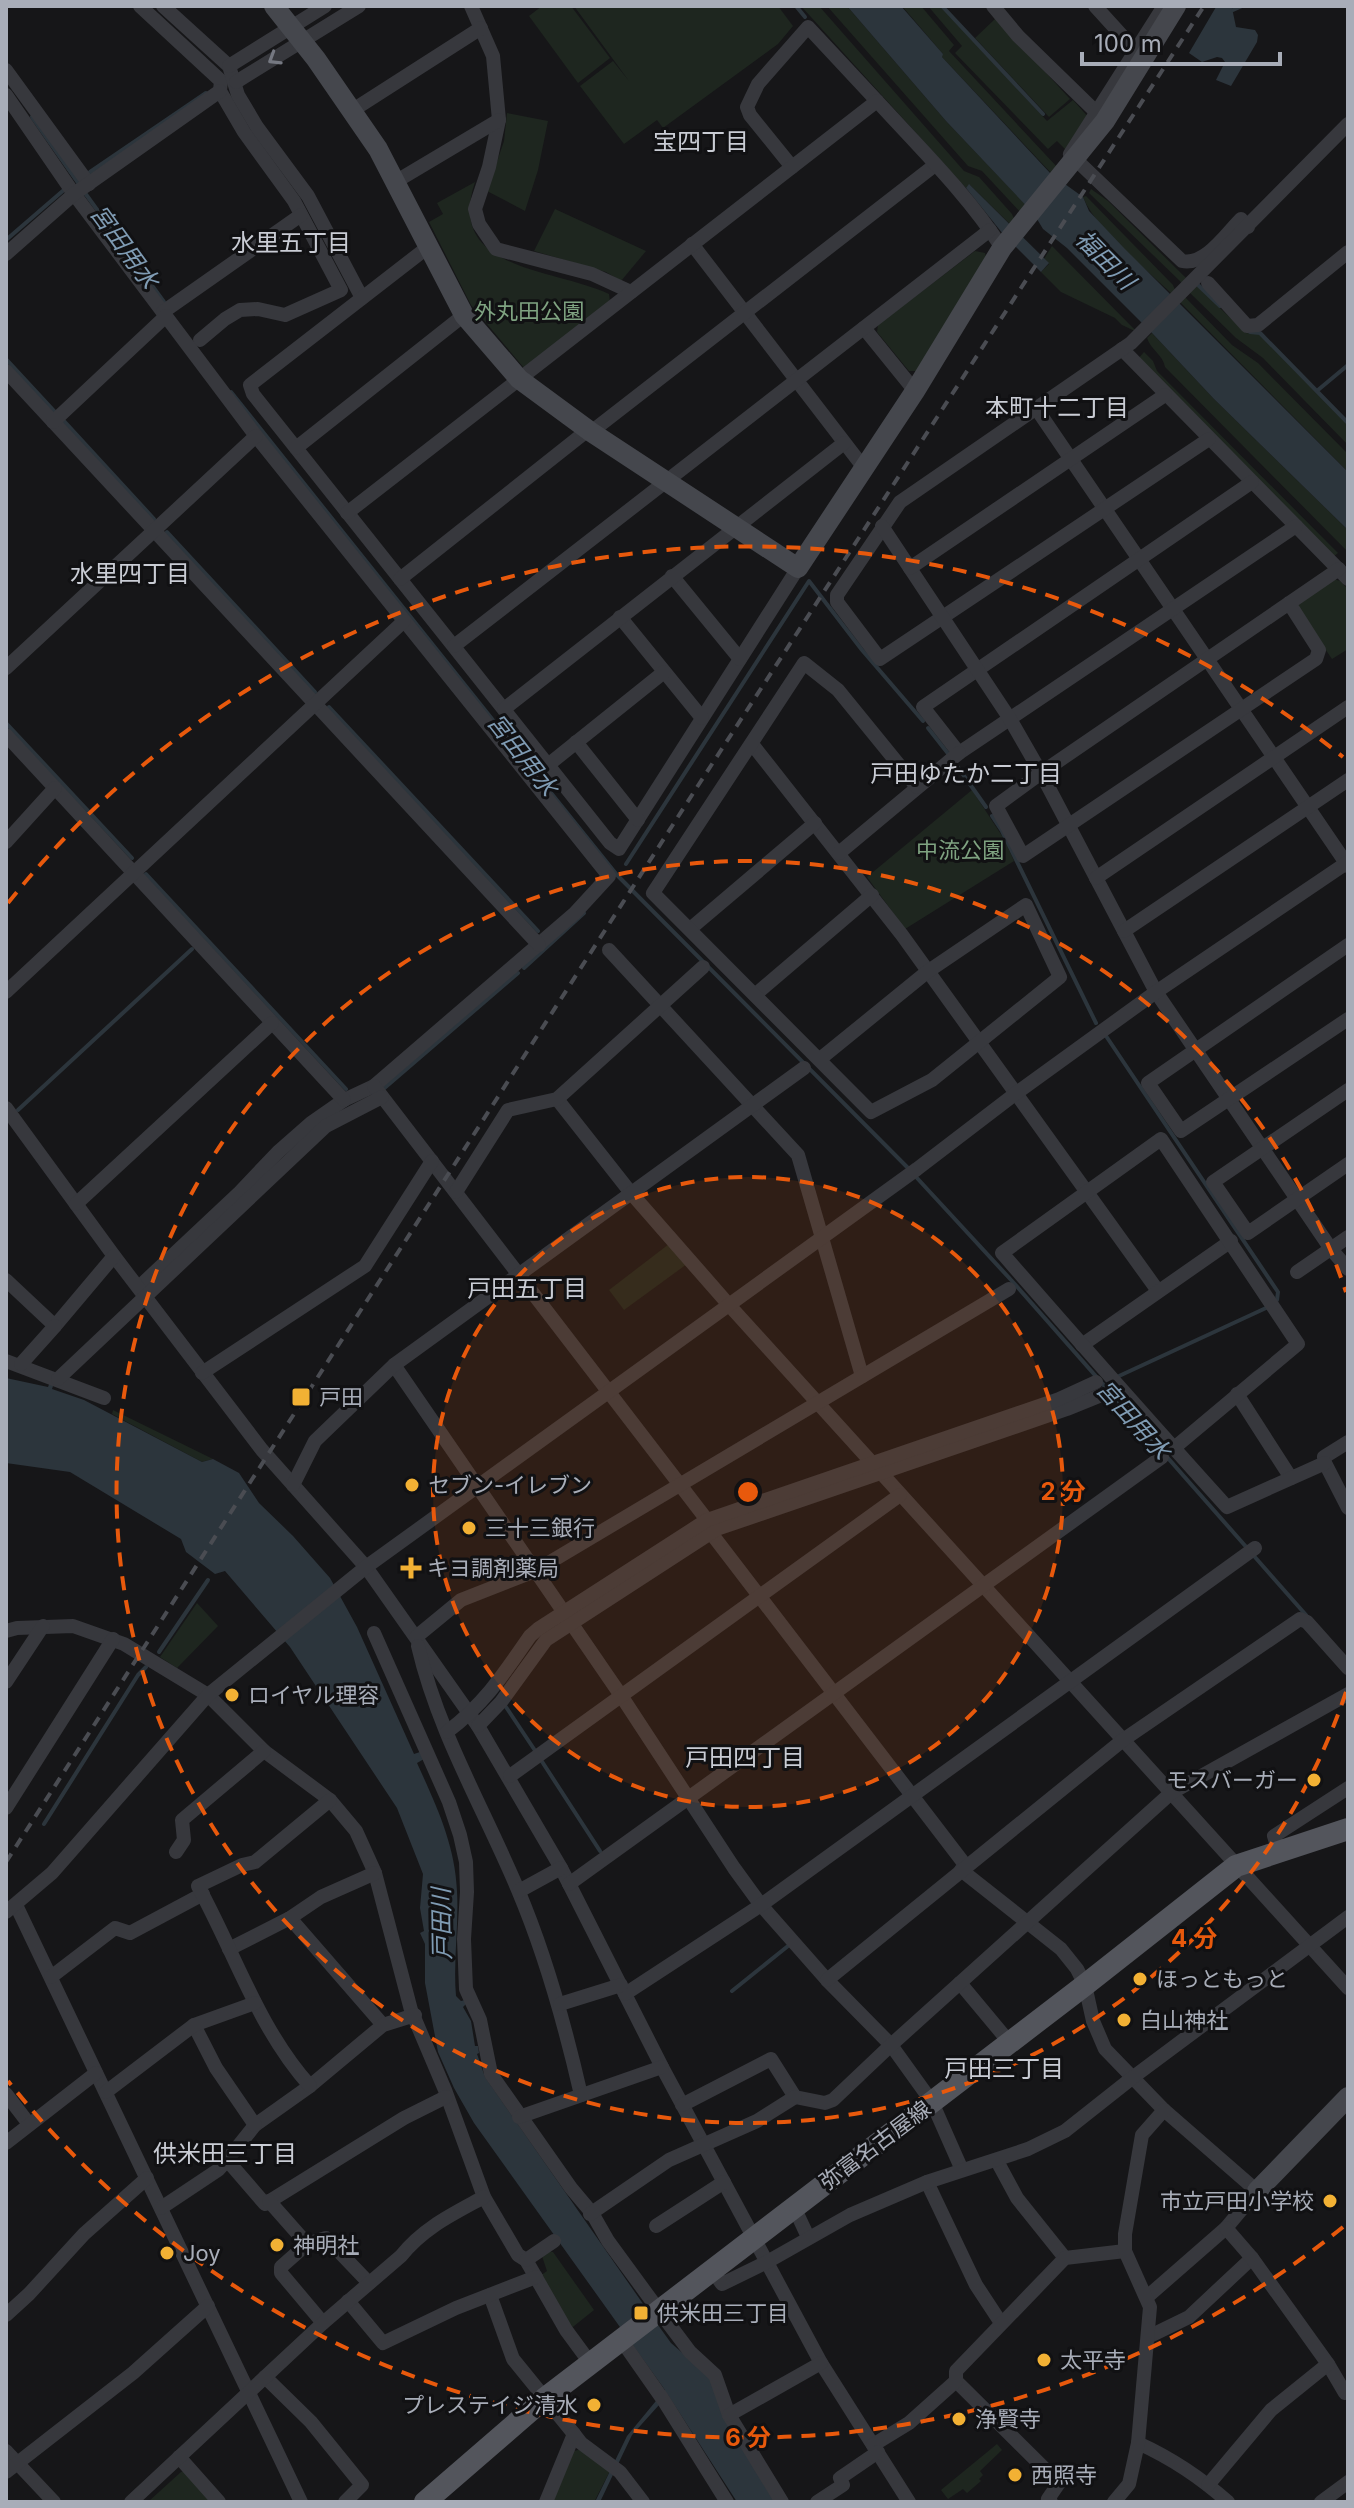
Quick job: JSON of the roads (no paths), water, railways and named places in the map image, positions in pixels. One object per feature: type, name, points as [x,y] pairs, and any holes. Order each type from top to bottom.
[{"type":"main road","name":"弥富名古屋線","points":[[425,2502],[544,2399],[1236,1866],[1348,1829]]},
{"type":"street","points":[[140,6],[221,81],[220,91],[301,215],[341,290],[285,315],[258,309],[240,310],[200,340]]},
{"type":"street","points":[[163,6],[229,66],[238,95],[257,127],[308,196],[362,298]]},
{"type":"street","points":[[274,6],[353,110],[395,182],[464,315],[519,379],[589,431],[798,568]]},
{"type":"street","points":[[236,82],[298,34],[325,6]]},
{"type":"street","points":[[229,66],[359,6]]},
{"type":"street","points":[[471,6],[493,56],[499,120],[489,167],[475,209],[479,224],[496,249],[592,274],[631,292]]},
{"type":"street","points":[[993,6],[1018,36],[1096,112]]},
{"type":"street","points":[[1095,6],[1135,50]]},
{"type":"street","points":[[1164,6],[1070,154],[1182,261],[1202,258],[1241,219],[1248,227]]},
{"type":"street","points":[[428,247],[250,385],[253,394],[347,513],[610,843],[619,849],[1013,235],[1105,121],[1176,6]]},
{"type":"street","points":[[792,167],[747,107],[758,84],[808,27],[935,165],[990,230],[1013,235]]},
{"type":"street","points":[[353,110],[481,28]]},
{"type":"street","points":[[6,70],[89,184]]},
{"type":"street","points":[[6,254],[74,194],[220,91]]},
{"type":"street","points":[[6,95],[74,194],[256,436],[609,876],[575,913],[378,1092],[326,1126],[143,1292]]},
{"type":"street","points":[[347,513],[877,101]]},
{"type":"street","points":[[395,182],[499,120]]},
{"type":"street","points":[[1209,439],[880,659],[837,602],[837,595],[900,502],[1142,334],[1348,124]]},
{"type":"street","points":[[400,579],[935,165]]},
{"type":"street","points":[[53,422],[164,314],[301,215]]},
{"type":"street","points":[[454,646],[990,230]]},
{"type":"street","points":[[692,244],[864,468]]},
{"type":"street","points":[[1208,283],[1247,326],[1258,325],[1348,252]]},
{"type":"street","points":[[296,448],[464,315]]},
{"type":"street","points":[[864,328],[915,391]]},
{"type":"street","points":[[1122,349],[1343,574],[1289,603],[996,806],[1023,856],[1316,659],[1319,650],[1289,603]]},
{"type":"street","points":[[6,371],[539,945]]},
{"type":"street","points":[[910,568],[1165,395]]},
{"type":"street","points":[[298,2501],[51,1977],[11,1908],[52,1873],[208,1695],[345,1583],[1156,992],[1347,864],[1036,408]]},
{"type":"street","points":[[6,668],[256,436]]},
{"type":"street","points":[[504,709],[844,443]]},
{"type":"street","points":[[959,753],[923,707],[1252,482]]},
{"type":"street","points":[[882,526],[1010,719],[1156,992],[1331,1249],[1348,1269]]},
{"type":"street","points":[[839,853],[946,762],[1296,526]]},
{"type":"street","points":[[672,576],[740,659]]},
{"type":"street","points":[[620,617],[702,718]]},
{"type":"street","points":[[6,992],[404,621]]},
{"type":"street","points":[[820,1059],[927,972],[1026,905],[1060,977],[932,1080],[871,1112],[653,893],[804,663],[838,690],[917,787]]},
{"type":"street","points":[[548,765],[664,672]]},
{"type":"street","points":[[1096,878],[1348,707]]},
{"type":"street","points":[[6,735],[344,1100]]},
{"type":"street","points":[[576,742],[638,820]]},
{"type":"street","points":[[752,744],[872,895],[1158,1291]]},
{"type":"street","points":[[1124,931],[1348,780]]},
{"type":"street","points":[[6,842],[55,788]]},
{"type":"street","points":[[690,929],[815,823]]},
{"type":"street","points":[[756,994],[872,895]]},
{"type":"street","points":[[1348,945],[1148,1083],[1181,1131],[1348,1019]]},
{"type":"street","points":[[609,950],[798,1155],[862,1376]]},
{"type":"street","points":[[456,1192],[508,1110],[557,1099],[703,967]]},
{"type":"street","points":[[76,1204],[272,1023]]},
{"type":"street","points":[[293,1485],[315,1441],[394,1365],[804,1068]]},
{"type":"street","points":[[1348,1090],[1213,1182],[1248,1233],[1348,1164]]},
{"type":"street","points":[[58,1379],[278,1152],[344,1100],[378,1092]]},
{"type":"street","points":[[378,1092],[608,1391],[964,1868],[1061,1949],[1077,1969],[1105,2049],[1164,2110],[1257,2191]]},
{"type":"street","points":[[557,1099],[631,1193],[729,1305],[1348,1988]]},
{"type":"street","points":[[8,1116],[262,1450],[366,1567],[474,1720],[510,1776],[561,1868],[662,2067],[821,2363],[909,2502]]},
{"type":"street","points":[[569,1884],[1168,1453],[1298,1344],[1161,1139],[1002,1253],[1082,1345],[1168,1453],[1227,1507],[1325,1463]]},
{"type":"street","points":[[202,1373],[365,1266],[432,1161]]},
{"type":"street","points":[[1297,1272],[1348,1237]]},
{"type":"street","points":[[1082,1345],[1231,1241]]},
{"type":"street","points":[[104,1398],[13,1362],[55,1326],[114,1256]]},
{"type":"street","points":[[6,1280],[55,1326]]},
{"type":"street","points":[[416,1637],[461,1600],[535,1571],[1009,1289]]},
{"type":"street","points":[[394,1365],[761,1905],[827,1980],[891,2045],[932,2102],[962,2170]]},
{"type":"street","points":[[449,1738],[501,1702],[541,1645],[567,1618],[709,1526],[876,1467],[1067,1409],[1100,1388]]},
{"type":"street","points":[[1237,1394],[1291,1478]]},
{"type":"street","points":[[1348,1442],[1324,1457],[1348,1508]]},
{"type":"street","points":[[510,1776],[900,1495]]},
{"type":"street","points":[[560,2004],[623,1990],[761,1905],[1252,1550]]},
{"type":"street","points":[[827,1980],[1123,1740],[1300,1619],[1307,1622],[1348,1668]]},
{"type":"street","points":[[6,1682],[43,1626]]},
{"type":"street","points":[[6,1631],[73,1626],[113,1639],[208,1695],[264,1751],[330,1800],[356,1831],[375,1873],[411,2010],[484,2197],[518,2255],[526,2260],[566,2330],[591,2364]]},
{"type":"street","points":[[374,1633],[449,1802],[460,1835],[466,1862],[466,1989],[480,2020],[491,2074],[658,2313],[690,2352],[715,2375],[729,2415],[782,2502]]},
{"type":"street","points":[[416,1637],[428,1690],[519,1891],[560,2004],[581,2095]]},
{"type":"street","points":[[6,1808],[113,1639]]},
{"type":"street","points":[[591,2213],[669,2160],[757,2121],[795,2097],[825,2103],[833,2100],[1171,1793],[1348,1694]]},
{"type":"street","points":[[176,1852],[184,1840],[182,1820],[264,1751]]},
{"type":"street","points":[[1279,1852],[1274,1836],[1348,1788]]},
{"type":"street","points":[[310,2086],[292,2066],[255,2003],[198,1886],[255,1862],[330,1800]]},
{"type":"street","points":[[519,1891],[561,1868]]},
{"type":"street","points":[[229,1949],[290,1918],[321,1897],[375,1873]]},
{"type":"street","points":[[51,1977],[115,1928],[130,1933],[203,1894]]},
{"type":"street","points":[[712,2270],[722,2284],[850,2215],[927,2182],[997,2161],[1065,2131],[1348,1917]]},
{"type":"street","points":[[290,1918],[383,2025]]},
{"type":"street","points":[[960,1983],[1010,2043]]},
{"type":"street","points":[[106,2092],[194,2025],[255,2003]]},
{"type":"street","points":[[161,2208],[218,2170],[255,2125],[310,2086],[383,2025],[415,2015]]},
{"type":"street","points":[[194,2025],[216,2068],[255,2125]]},
{"type":"street","points":[[682,2105],[771,2059],[795,2097]]},
{"type":"street","points":[[519,2117],[662,2067]]},
{"type":"street","points":[[6,2143],[96,2073]]},
{"type":"street","points":[[6,2094],[29,2124]]},
{"type":"street","points":[[227,2160],[265,2204],[404,2118],[446,2097]]},
{"type":"street","points":[[1147,2297],[1226,2228],[1257,2191],[1348,2097]]},
{"type":"street","points":[[1114,2502],[1129,2484],[1138,2443],[1150,2307],[1125,2251],[1142,2135],[1164,2110]]},
{"type":"street","points":[[997,2161],[1017,2198],[1065,2258]]},
{"type":"street","points":[[6,2315],[84,2234],[147,2178]]},
{"type":"street","points":[[656,2226],[724,2182]]},
{"type":"street","points":[[927,2182],[976,2285],[1001,2323]]},
{"type":"street","points":[[131,2502],[323,2323],[439,2222],[484,2197]]},
{"type":"street","points":[[269,2201],[307,2244]]},
{"type":"street","points":[[794,2207],[808,2237]]},
{"type":"street","points":[[1226,2228],[1252,2258],[1328,2364],[1345,2393],[1348,2391]]},
{"type":"street","points":[[323,2323],[281,2273],[281,2267],[307,2244],[321,2237],[326,2238],[369,2283]]},
{"type":"street","points":[[526,2260],[554,2241]]},
{"type":"street","points":[[1051,2502],[1048,2499],[1059,2483],[956,2381],[956,2371],[1065,2258],[1125,2251]]},
{"type":"street","points":[[1148,2337],[1189,2317],[1252,2258]]},
{"type":"street","points":[[348,2301],[383,2343],[456,2308],[536,2277]]},
{"type":"street","points":[[490,2295],[513,2359],[574,2434],[614,2468],[643,2502]]},
{"type":"street","points":[[54,2502],[9,2462],[133,2373],[208,2306]]},
{"type":"street","points":[[623,2340],[726,2502]]},
{"type":"street","points":[[729,2415],[821,2363]]},
{"type":"street","points":[[1208,2485],[1271,2410],[1328,2364]]},
{"type":"street","points":[[265,2377],[311,2422],[362,2485],[345,2502]]},
{"type":"street","points":[[817,2502],[843,2485],[840,2478],[956,2381]]},
{"type":"street","points":[[546,2502],[574,2434]]},
{"type":"street","points":[[1138,2443],[1168,2457],[1228,2502]]},
{"type":"street","points":[[179,2457],[219,2502]]},
{"type":"street","points":[[1321,2502],[1348,2482]]},
{"type":"water","name":"福田川","points":[[847,6],[901,6],[943,54],[942,57],[1051,174],[1083,197],[1089,211],[1123,247],[1348,472],[1348,530],[1214,399],[1067,248],[1043,229],[1034,214],[946,121]]},
{"type":"water","points":[[1216,7],[1232,8],[1236,27],[1255,30],[1258,35],[1231,86],[1216,80],[1225,62],[1222,58],[1202,62],[1189,53]]},
{"type":"water","points":[[969,184],[1049,263],[1041,272],[1003,234],[966,188]]},
{"type":"water","name":"戸田川","points":[[6,1378],[48,1387],[50,1382],[54,1383],[52,1389],[84,1400],[202,1462],[213,1459],[239,1473],[259,1503],[330,1578],[357,1627],[414,1754],[420,1752],[424,1759],[417,1763],[453,1857],[457,1904],[456,1996],[461,2001],[465,2000],[463,2007],[471,2021],[485,2077],[671,2343],[709,2376],[776,2502],[737,2502],[668,2395],[632,2435],[600,2502],[595,2502],[627,2436],[665,2390],[474,2123],[454,2088],[438,2052],[425,1983],[425,1944],[420,1933],[424,1931],[420,1908],[423,1874],[397,1808],[290,1647],[225,1571],[215,1574],[186,1552],[181,1539],[70,1472],[6,1463]]},
{"type":"waterway","points":[[796,6],[805,17]]},
{"type":"waterway","points":[[942,6],[1043,114]]},
{"type":"waterway","points":[[1233,10],[1242,6]]},
{"type":"waterway","points":[[90,172],[206,93]]},
{"type":"waterway","name":"宮田用水","points":[[32,117],[79,184]]},
{"type":"waterway","points":[[6,240],[65,189]]},
{"type":"waterway","name":"宮田用水","points":[[85,193],[164,302]]},
{"type":"waterway","points":[[1197,284],[1220,306]]},
{"type":"waterway","points":[[1250,332],[1260,333],[1348,423]]},
{"type":"waterway","points":[[6,359],[56,413]]},
{"type":"waterway","points":[[1318,390],[1348,365]]},
{"type":"waterway","name":"宮田用水","points":[[231,392],[520,754]]},
{"type":"waterway","points":[[64,421],[154,519]]},
{"type":"waterway","points":[[167,532],[315,692]]},
{"type":"waterway","points":[[626,864],[809,581],[862,650],[923,721]]},
{"type":"waterway","points":[[329,707],[538,931]]},
{"type":"waterway","points":[[6,723],[132,858]]},
{"type":"waterway","points":[[928,728],[950,756]]},
{"type":"waterway","points":[[955,763],[986,807]]},
{"type":"waterway","name":"宮田用水","points":[[543,783],[617,875],[907,1167]]},
{"type":"waterway","points":[[992,816],[1096,1023]]},
{"type":"waterway","points":[[146,874],[346,1089]]},
{"type":"waterway","points":[[524,968],[584,913]]},
{"type":"waterway","points":[[18,1110],[192,949]]},
{"type":"waterway","points":[[381,1091],[518,973]]},
{"type":"waterway","points":[[1106,1036],[1278,1292],[1277,1300]]},
{"type":"waterway","name":"宮田用水","points":[[917,1178],[1248,1549]]},
{"type":"waterway","points":[[1119,1376],[1266,1308]]},
{"type":"waterway","name":"宮田用水","points":[[1254,1556],[1306,1615]]},
{"type":"waterway","points":[[159,1652],[208,1580]]},
{"type":"waterway","points":[[44,1824],[146,1667]]},
{"type":"waterway","points":[[506,1707],[536,1752]]},
{"type":"waterway","points":[[541,1760],[600,1851]]},
{"type":"waterway","points":[[732,1991],[788,1946]]},
{"type":"railway","points":[[6,1862],[1204,6]]},
{"type":"place","name":"戸田","points":[[301,1397]]},
{"type":"place","name":"セブン-イレブン","points":[[412,1485]]},
{"type":"place","name":"三十三銀行","points":[[469,1528]]},
{"type":"place","name":"キヨ調剤薬局","points":[[411,1568]]},
{"type":"place","name":"ロイヤル理容","points":[[232,1695]]},
{"type":"place","name":"モスバーガー","points":[[1314,1780]]},
{"type":"place","name":"ほっともっと","points":[[1140,1979]]},
{"type":"place","name":"白山神社","points":[[1124,2020]]},
{"type":"place","name":"市立戸田小学校","points":[[1330,2201]]},
{"type":"place","name":"神明社","points":[[277,2245]]},
{"type":"place","name":"Joy","points":[[167,2253]]},
{"type":"place","name":"供米田三丁目","points":[[641,2313]]},
{"type":"place","name":"太平寺","points":[[1044,2360]]},
{"type":"place","name":"プレステイジ清水","points":[[594,2405]]},
{"type":"place","name":"浄賢寺","points":[[959,2419]]},
{"type":"place","name":"西照寺","points":[[1015,2475]]},
{"type":"district","name":"宝四丁目","points":[[701,142]]},
{"type":"district","name":"水里五丁目","points":[[291,243]]},
{"type":"district","name":"本町十二丁目","points":[[1057,408]]},
{"type":"district","name":"水里四丁目","points":[[130,574]]},
{"type":"district","name":"戸田ゆたか二丁目","points":[[966,774]]},
{"type":"district","name":"戸田五丁目","points":[[527,1289]]},
{"type":"district","name":"戸田四丁目","points":[[745,1758]]},
{"type":"district","name":"戸田三丁目","points":[[1004,2069]]},
{"type":"district","name":"供米田三丁目","points":[[225,2154]]},
{"type":"park label","name":"外丸田公園","points":[[529,311]]},
{"type":"park label","name":"中流公園","points":[[960,850]]}]
